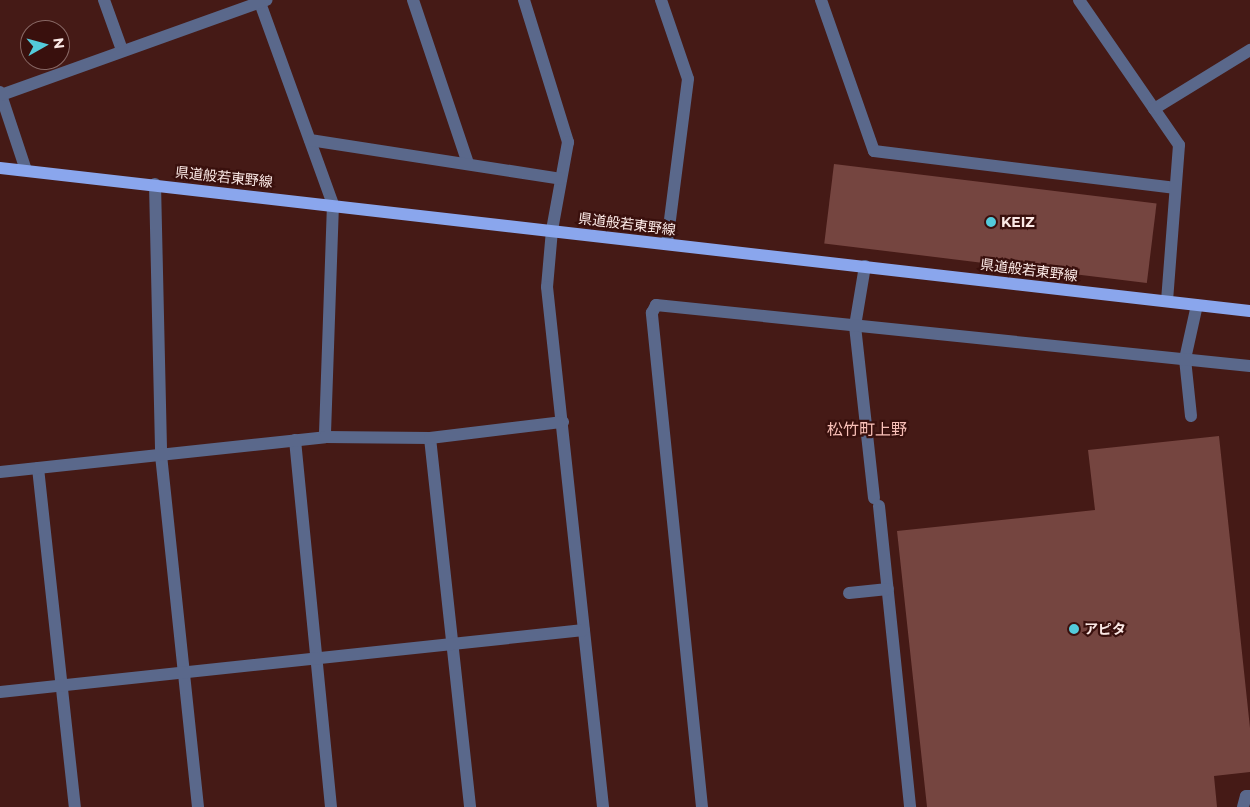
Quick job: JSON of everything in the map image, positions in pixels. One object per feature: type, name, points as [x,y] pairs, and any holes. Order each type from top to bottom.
[{"type":"main road","name":"県道般若東野線","points":[[0,168],[333,204],[1250,311]]},
{"type":"street","points":[[104,0],[122,50]]},
{"type":"street","points":[[413,0],[468,163]]},
{"type":"street","points":[[524,0],[566,129],[568,142],[552,230],[547,288],[563,422],[603,807]]},
{"type":"street","points":[[661,0],[688,79],[666,244]]},
{"type":"street","points":[[821,0],[874,151],[1174,188]]},
{"type":"street","points":[[1079,0],[1179,145],[1174,188],[1167,301]]},
{"type":"street","points":[[26,170],[1,94],[262,1],[333,204],[325,437]]},
{"type":"street","points":[[1154,109],[1250,50]]},
{"type":"street","points":[[310,140],[468,163],[561,179]]},
{"type":"street","points":[[155,184],[161,454],[198,807]]},
{"type":"street","points":[[865,266],[855,326],[888,589],[910,807]]},
{"type":"street","points":[[1191,416],[1185,359],[1197,304]]},
{"type":"street","points":[[702,807],[652,313],[656,305],[1250,366]]},
{"type":"street","points":[[0,472],[325,437],[430,438],[563,422]]},
{"type":"street","points":[[430,438],[470,807]]},
{"type":"street","points":[[294,440],[331,807]]},
{"type":"street","points":[[38,468],[75,807]]},
{"type":"street","points":[[849,593],[888,589]]},
{"type":"street","points":[[0,692],[584,630]]},
{"type":"street","points":[[1243,807],[1246,796],[1250,796]]},
{"type":"building","name":"KEIZ","points":[[834,164],[1157,204],[1147,283],[824,243]]},
{"type":"building","name":"アピタ","points":[[1219,436],[1250,728],[1250,772],[1214,776],[1217,807],[927,807],[897,531],[1095,510],[1088,450]]},
{"type":"place","name":"KEIZ","points":[[991,222]]},
{"type":"place","name":"アピタ","points":[[1074,629]]},
{"type":"district","name":"松竹町上野","points":[[867,430]]}]
